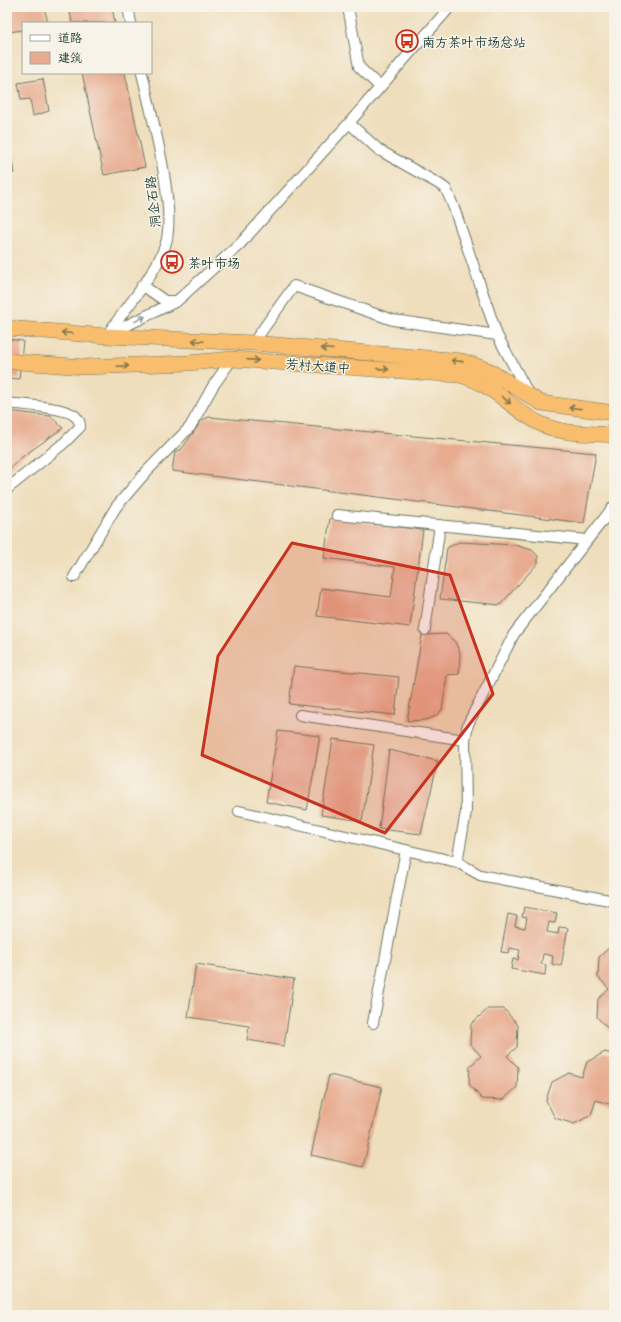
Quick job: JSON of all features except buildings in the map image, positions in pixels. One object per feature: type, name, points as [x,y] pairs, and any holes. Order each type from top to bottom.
[{"type":"highway","name":"芳村大道中","points":[[7,328],[106,336],[253,343],[462,361],[488,370],[541,403],[614,413]]},
{"type":"highway","name":"芳村大道中","points":[[7,361],[84,368],[188,363],[232,359],[459,375],[471,378],[494,390],[520,411],[544,426],[560,430],[614,435]]},
{"type":"street","points":[[128,7],[131,22]]},
{"type":"street","points":[[348,7],[359,67],[380,87]]},
{"type":"street","points":[[106,336],[178,301],[259,224],[350,123],[450,7]]},
{"type":"street","name":"洞企石路","points":[[106,336],[142,285],[162,253],[169,232],[165,182],[142,74]]},
{"type":"street","points":[[350,123],[379,150],[446,189],[454,208],[497,335],[526,389]]},
{"type":"street","points":[[142,285],[165,301],[178,301]]},
{"type":"street","points":[[253,343],[294,286],[393,320],[497,335]]},
{"type":"street","points":[[74,577],[116,507],[146,472],[190,427],[232,359]]},
{"type":"street","points":[[7,403],[51,408],[74,415],[80,421],[80,428],[64,443],[7,489]]},
{"type":"street","points":[[457,862],[466,812],[465,740],[468,724],[514,634],[614,506]]},
{"type":"street","points":[[337,515],[587,540]]},
{"type":"street","points":[[425,630],[440,525]]},
{"type":"street","points":[[300,715],[465,740]]},
{"type":"street","points":[[239,812],[457,862],[480,875],[614,901]]},
{"type":"street","points":[[373,1023],[406,850]]},
{"type":"highlighted area","points":[[292,543],[450,575],[493,694],[385,833],[202,755],[218,656]]},
{"type":"place","name":"南方茶叶市场总站","points":[[407,41]]},
{"type":"place","name":"茶叶市场","points":[[172,262]]}]
